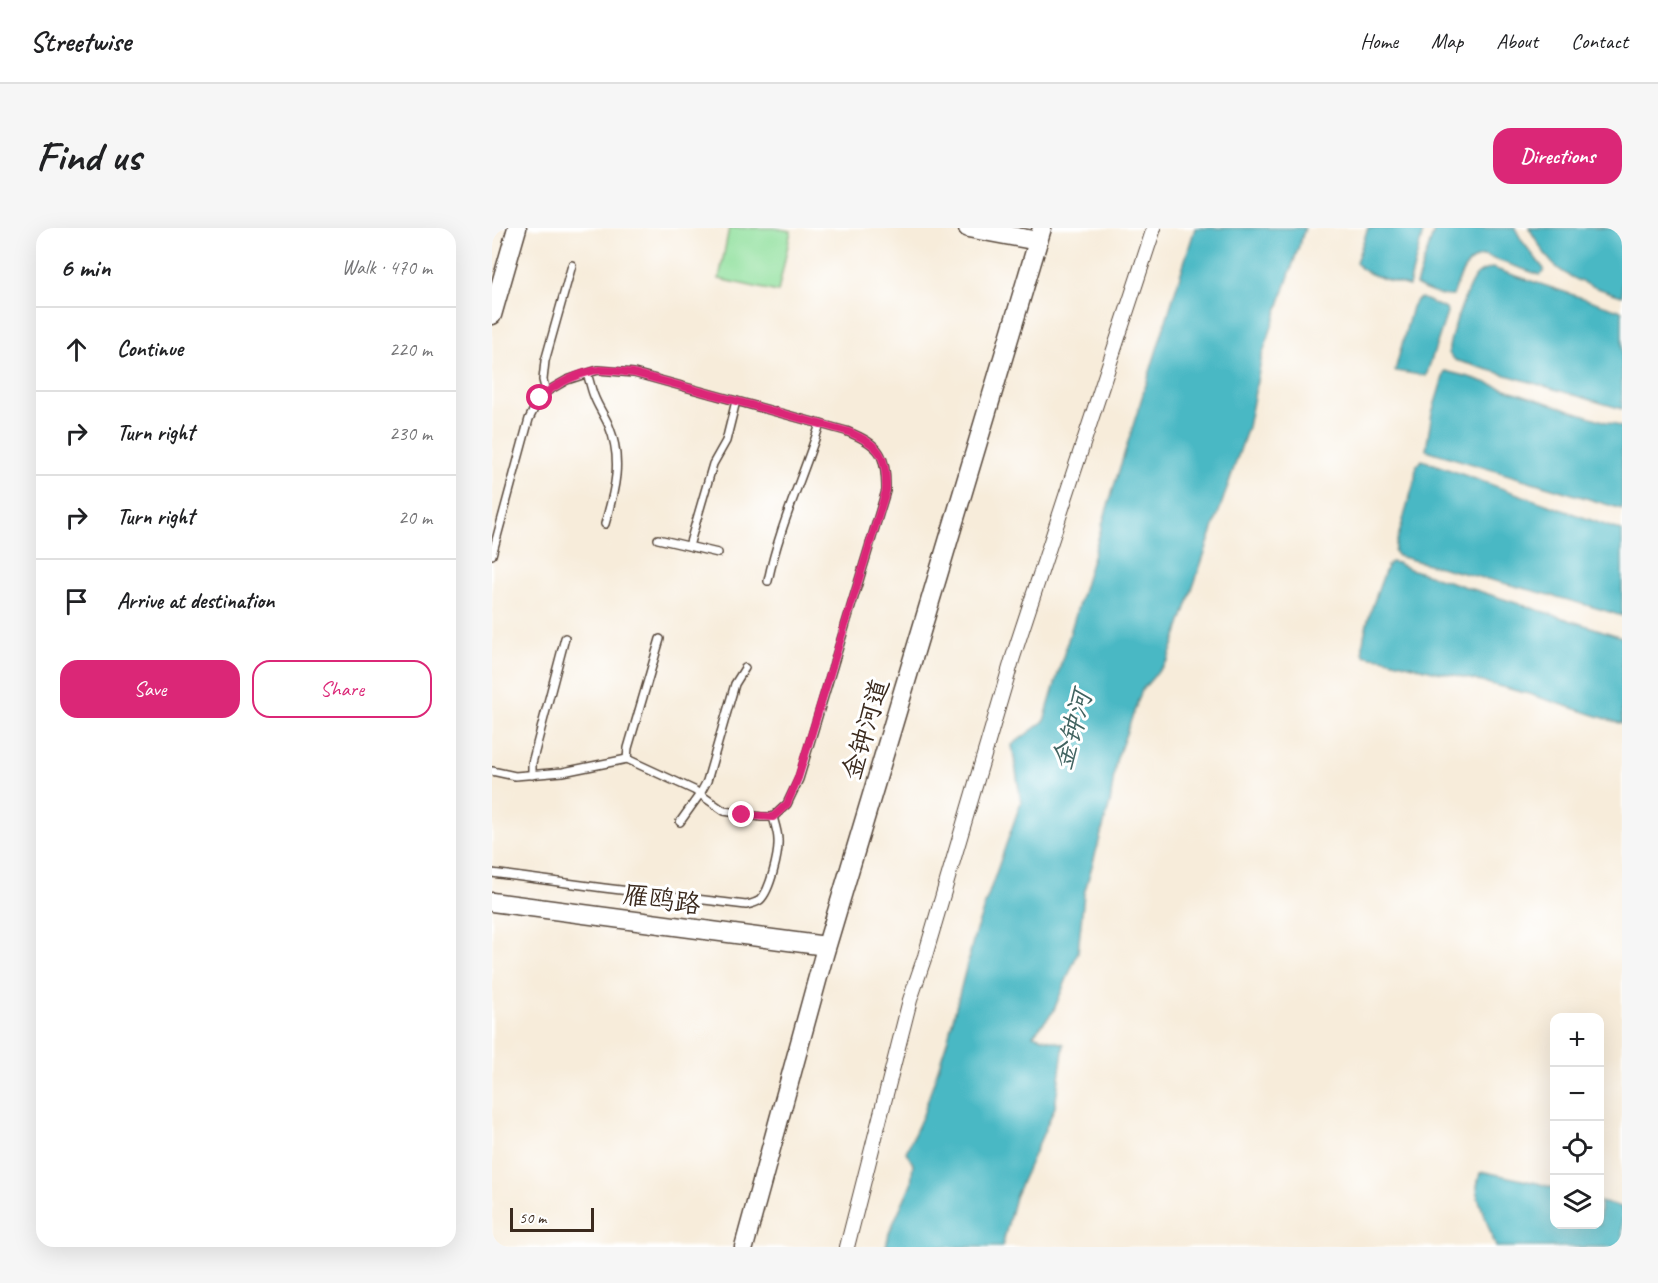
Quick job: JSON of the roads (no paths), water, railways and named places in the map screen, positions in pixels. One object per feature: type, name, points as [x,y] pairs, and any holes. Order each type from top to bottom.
[{"type":"street","points":[[492,279],[507,228]]},
{"type":"street","points":[[492,315],[517,228]]},
{"type":"street","points":[[968,228],[1040,234]]},
{"type":"street","points":[[847,1247],[910,1000],[1013,657],[1154,228]]},
{"type":"street","name":"金钟河道","points":[[744,1247],[825,950],[1040,234]]},
{"type":"street","name":"雁鸥路","points":[[492,902],[825,950]]},
{"type":"street","name":"雁鸥路","points":[[492,912],[825,950]]},
{"type":"lane","points":[[546,392],[543,380],[545,361],[572,265]]},
{"type":"lane","points":[[492,771],[515,776],[532,775],[563,772],[627,759],[700,794],[724,811],[773,817],[787,804],[798,778],[886,491],[883,458],[875,446],[863,438],[820,424],[634,373],[598,370],[567,380],[540,398],[529,419],[493,550]]},
{"type":"lane","points":[[587,374],[615,444],[616,486],[605,524]]},
{"type":"lane","points":[[689,546],[713,464],[726,441],[736,401]]},
{"type":"lane","points":[[768,582],[794,492],[807,464],[820,424]]},
{"type":"lane","points":[[658,538],[718,554]]},
{"type":"lane","points":[[532,775],[532,763],[565,638]]},
{"type":"lane","points":[[627,759],[628,748],[660,639]]},
{"type":"lane","points":[[680,822],[707,781],[735,684],[745,668]]},
{"type":"lane","points":[[492,873],[615,890],[753,904],[761,899],[767,890],[777,853],[778,839],[773,817]]},
{"type":"water","name":"金钟河","points":[[1195,228],[1305,228],[1262,356],[1248,427],[1168,660],[1142,690],[1116,761],[1110,803],[1084,894],[1078,952],[1053,1012],[1033,1035],[1064,1044],[1055,1107],[1015,1197],[1002,1247],[886,1247],[889,1233],[911,1184],[913,1164],[906,1152],[923,1115],[948,1038],[975,933],[1021,802],[1012,745],[1044,721],[1106,512]]},
{"type":"water","points":[[1368,228],[1424,228],[1409,286],[1380,277],[1359,267],[1356,262]]},
{"type":"water","points":[[1435,228],[1515,228],[1544,269],[1543,273],[1540,275],[1485,256],[1478,257],[1464,270],[1453,296],[1444,296],[1429,291],[1416,285]]},
{"type":"water","points":[[1529,228],[1622,228],[1622,296],[1585,283],[1559,269],[1546,256]]},
{"type":"water","points":[[1492,268],[1622,311],[1622,409],[1455,360],[1449,353],[1449,347],[1468,290],[1478,274]]},
{"type":"water","points":[[1421,298],[1446,309],[1447,313],[1426,376],[1395,371],[1412,307],[1416,300]]},
{"type":"water","points":[[1445,371],[1622,427],[1622,509],[1426,450],[1432,413]]},
{"type":"water","points":[[1422,460],[1622,531],[1622,616],[1567,599],[1398,556],[1394,551],[1415,479],[1416,466]]},
{"type":"water","points":[[1391,562],[1622,637],[1622,724],[1529,694],[1364,655],[1367,625],[1387,566]]},
{"type":"water","points":[[1485,1172],[1550,1187],[1550,1229],[1604,1229],[1604,1203],[1622,1207],[1622,1247],[1496,1247],[1478,1198],[1477,1186],[1480,1173]]}]
